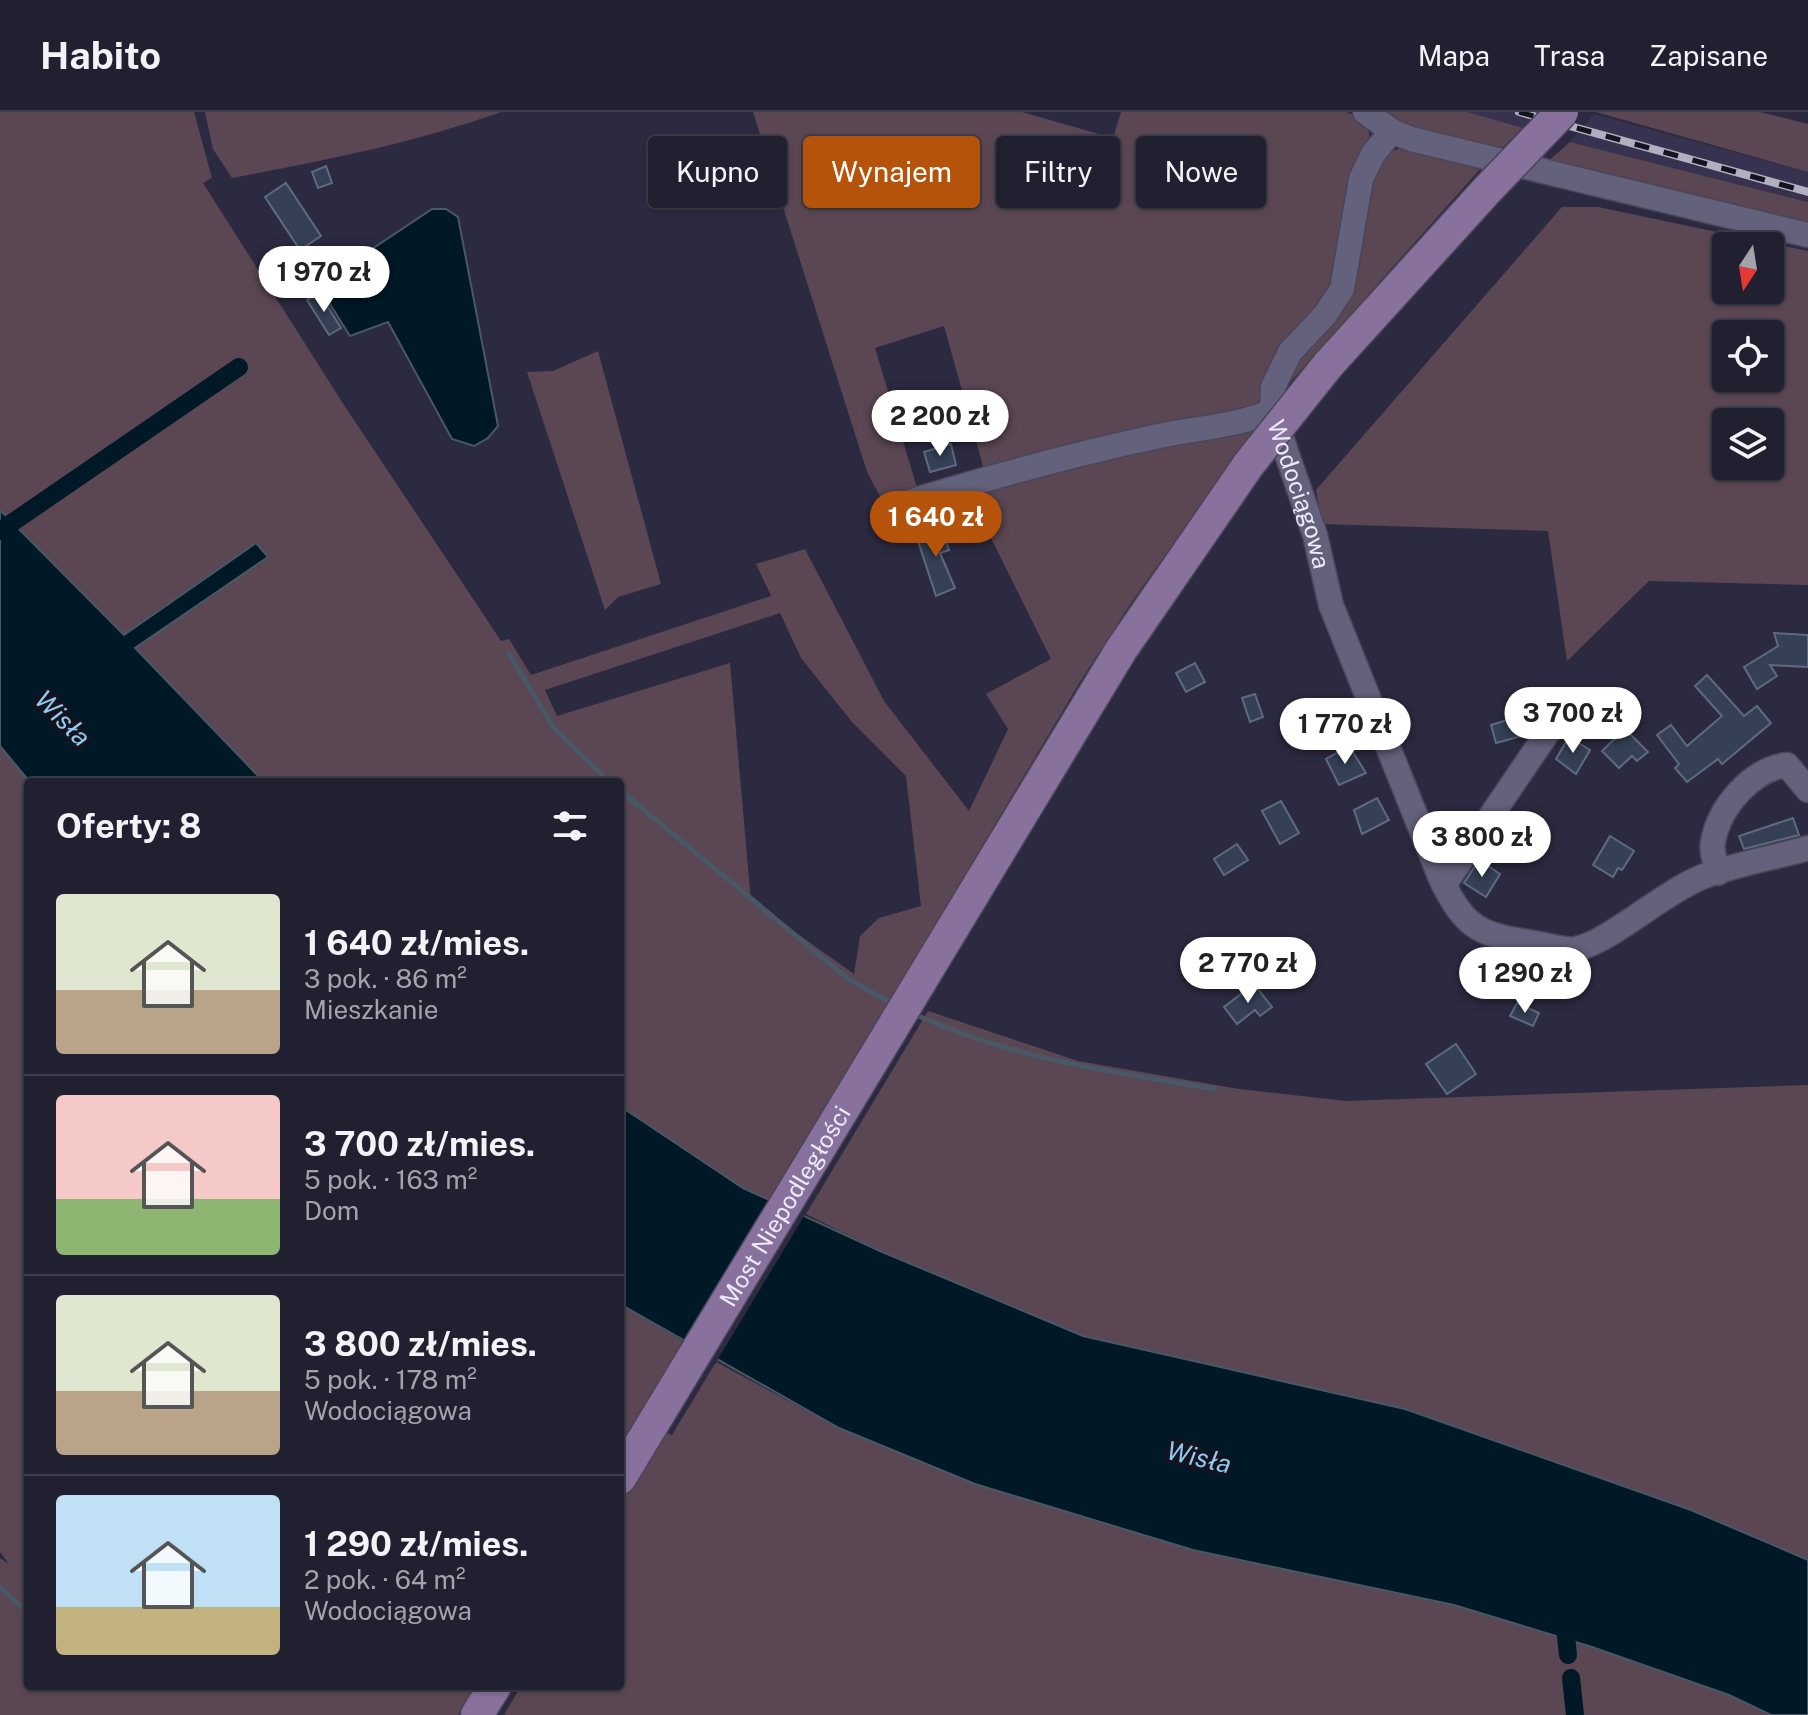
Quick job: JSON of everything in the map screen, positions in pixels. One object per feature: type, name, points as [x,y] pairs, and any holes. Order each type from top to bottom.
[{"type":"main road","name":"Most Niepodległości","points":[[624,1471],[1137,625],[1249,464],[1328,365],[1562,112]]},
{"type":"main road","points":[[477,1715],[493,1690]]},
{"type":"street","points":[[1365,112],[1392,131],[1808,235]]},
{"type":"street","name":"Wodociągowa","points":[[1392,131],[1373,154],[1361,179],[1342,289],[1325,315],[1290,352],[1273,387],[1272,411],[1315,535],[1331,605],[1444,885],[1459,914],[1479,929],[1501,938],[1574,950],[1598,939],[1661,897],[1718,873],[1808,848]]},
{"type":"street","points":[[909,502],[1018,469],[1160,435],[1253,419],[1272,411]]},
{"type":"street","points":[[1444,885],[1569,701]]},
{"type":"street","points":[[1718,873],[1712,843],[1724,814],[1745,784],[1771,767],[1787,765],[1808,790]]},
{"type":"shaded area","points":[[0,112],[194,112],[212,178],[203,183],[342,402],[501,641],[509,639],[531,675],[771,596],[756,564],[805,549],[884,701],[969,811],[1008,729],[986,694],[1051,659],[968,492],[1160,435],[1256,427],[1131,603],[1080,682],[770,1201],[743,1188],[624,1109],[624,778],[260,778],[134,648],[268,558],[257,543],[124,635],[0,510]],"holes":[[[780,613],[801,658],[852,722],[906,776],[921,906],[879,918],[860,936],[854,974],[751,901],[730,663],[557,716],[545,690]]]},
{"type":"shaded area","points":[[205,112],[501,112],[402,142],[232,178],[213,149]]},
{"type":"shaded area","points":[[753,112],[1022,112],[1106,136],[996,136],[996,208],[1120,208],[1120,136],[1114,136],[1121,112],[1347,112],[1367,122],[1370,139],[1333,293],[1258,411],[985,473],[944,326],[875,348],[918,491],[882,500],[867,472],[783,208],[787,208],[787,136],[761,136]]},
{"type":"shaded area","points":[[1373,112],[1468,112],[1523,128],[1497,153],[1399,128]]},
{"type":"shaded area","points":[[1468,112],[1538,112],[1523,128]]},
{"type":"shaded area","points":[[1596,112],[1760,112],[1808,124],[1808,172]]},
{"type":"shaded area","points":[[1594,114],[1808,172],[1808,202],[1570,142]]},
{"type":"shaded area","points":[[1570,142],[1808,202],[1808,239],[1784,232],[1539,169]]},
{"type":"shaded area","points":[[1401,148],[1481,168],[1278,396],[1292,360],[1329,319],[1358,274],[1371,189],[1381,155]]},
{"type":"shaded area","points":[[1562,207],[1598,207],[1717,232],[1712,232],[1712,304],[1784,304],[1784,246],[1808,251],[1808,585],[1649,581],[1567,661],[1548,531],[1322,524],[1316,490]]},
{"type":"shaded area","points":[[598,351],[661,584],[618,597],[605,610],[527,372],[553,371]]},
{"type":"shaded area","points":[[0,746],[27,778],[24,778],[24,1690],[474,1690],[458,1715],[0,1715],[0,1558],[9,1564],[0,1552]]},
{"type":"shaded area","points":[[928,1011],[1078,1061],[1239,1089],[1346,1101],[1808,1085],[1808,1560],[1691,1510],[1405,1409],[1083,1336],[880,1251],[806,1214]]},
{"type":"shaded area","points":[[624,1306],[683,1341],[635,1423],[672,1435],[716,1362],[839,1428],[1194,1550],[1454,1605],[1592,1647],[1729,1695],[1771,1715],[504,1715],[519,1690],[624,1690]]},
{"type":"water","points":[[432,209],[446,209],[458,217],[498,426],[488,438],[474,446],[452,439],[388,322],[350,336],[318,285]]},
{"type":"water","name":"Wisła","points":[[0,510],[124,635],[256,543],[268,557],[135,648],[260,778],[27,778],[0,746]]},
{"type":"water","name":"Wisła","points":[[624,1109],[743,1188],[880,1251],[1083,1336],[1405,1409],[1691,1510],[1808,1560],[1808,1715],[1771,1715],[1729,1695],[1592,1647],[1454,1605],[1193,1550],[975,1484],[839,1428],[624,1306]]},
{"type":"pier","points":[[774,1198],[806,1213],[715,1364],[684,1346]]},
{"type":"building","points":[[326,166],[332,183],[318,188],[312,172]]},
{"type":"building","points":[[286,183],[321,236],[300,250],[265,197]]},
{"type":"building","points":[[319,293],[341,328],[329,335],[307,300]]},
{"type":"building","points":[[951,444],[956,465],[930,472],[924,452]]},
{"type":"building","points":[[941,526],[949,550],[940,553],[955,588],[936,596],[916,535]]},
{"type":"building","points":[[1774,633],[1808,635],[1808,667],[1770,665],[1777,676],[1757,689],[1744,667],[1778,646]]},
{"type":"building","points":[[1195,663],[1205,682],[1186,692],[1176,673]]},
{"type":"building","points":[[1707,675],[1744,716],[1757,706],[1771,723],[1722,764],[1718,759],[1687,782],[1675,768],[1679,764],[1657,735],[1671,725],[1687,746],[1722,716],[1695,686]]},
{"type":"building","points":[[1255,694],[1263,717],[1250,722],[1242,698]]},
{"type":"building","points":[[1523,715],[1529,734],[1496,743],[1491,725]]},
{"type":"building","points":[[1625,729],[1648,752],[1637,761],[1632,756],[1619,768],[1602,751]]},
{"type":"building","points":[[1569,737],[1590,750],[1576,774],[1556,759]]},
{"type":"building","points":[[1349,746],[1366,773],[1339,785],[1326,759]]},
{"type":"building","points":[[1377,798],[1389,820],[1362,834],[1354,810]]},
{"type":"building","points":[[1281,801],[1299,833],[1280,844],[1262,811]]},
{"type":"building","points":[[1793,818],[1799,835],[1744,849],[1739,836]]},
{"type":"building","points":[[1610,836],[1634,851],[1622,870],[1618,868],[1613,877],[1593,865]]},
{"type":"building","points":[[1237,844],[1248,860],[1224,875],[1214,859]]},
{"type":"building","points":[[1479,860],[1500,874],[1486,897],[1464,883]]},
{"type":"building","points":[[1524,957],[1558,963],[1556,973],[1549,972],[1548,981],[1530,977],[1531,969],[1523,967]]},
{"type":"building","points":[[1254,984],[1272,1007],[1260,1016],[1255,1010],[1237,1024],[1224,1007]]},
{"type":"building","points":[[1517,1003],[1539,1013],[1533,1026],[1510,1016]]},
{"type":"building","points":[[1456,1044],[1476,1074],[1447,1094],[1426,1064]]},
{"type":"waterway","points":[[0,531],[239,367]]},
{"type":"waterway","points":[[509,654],[556,731],[606,778]]},
{"type":"waterway","points":[[624,793],[848,979],[893,1004]]},
{"type":"waterway","points":[[912,1013],[985,1041],[1061,1062],[1215,1089]]},
{"type":"waterway","points":[[0,1587],[24,1609]]},
{"type":"waterway","points":[[1564,1618],[1568,1655]]},
{"type":"waterway","points":[[1571,1678],[1575,1715]]},
{"type":"railway","points":[[1519,112],[1808,192]]}]
